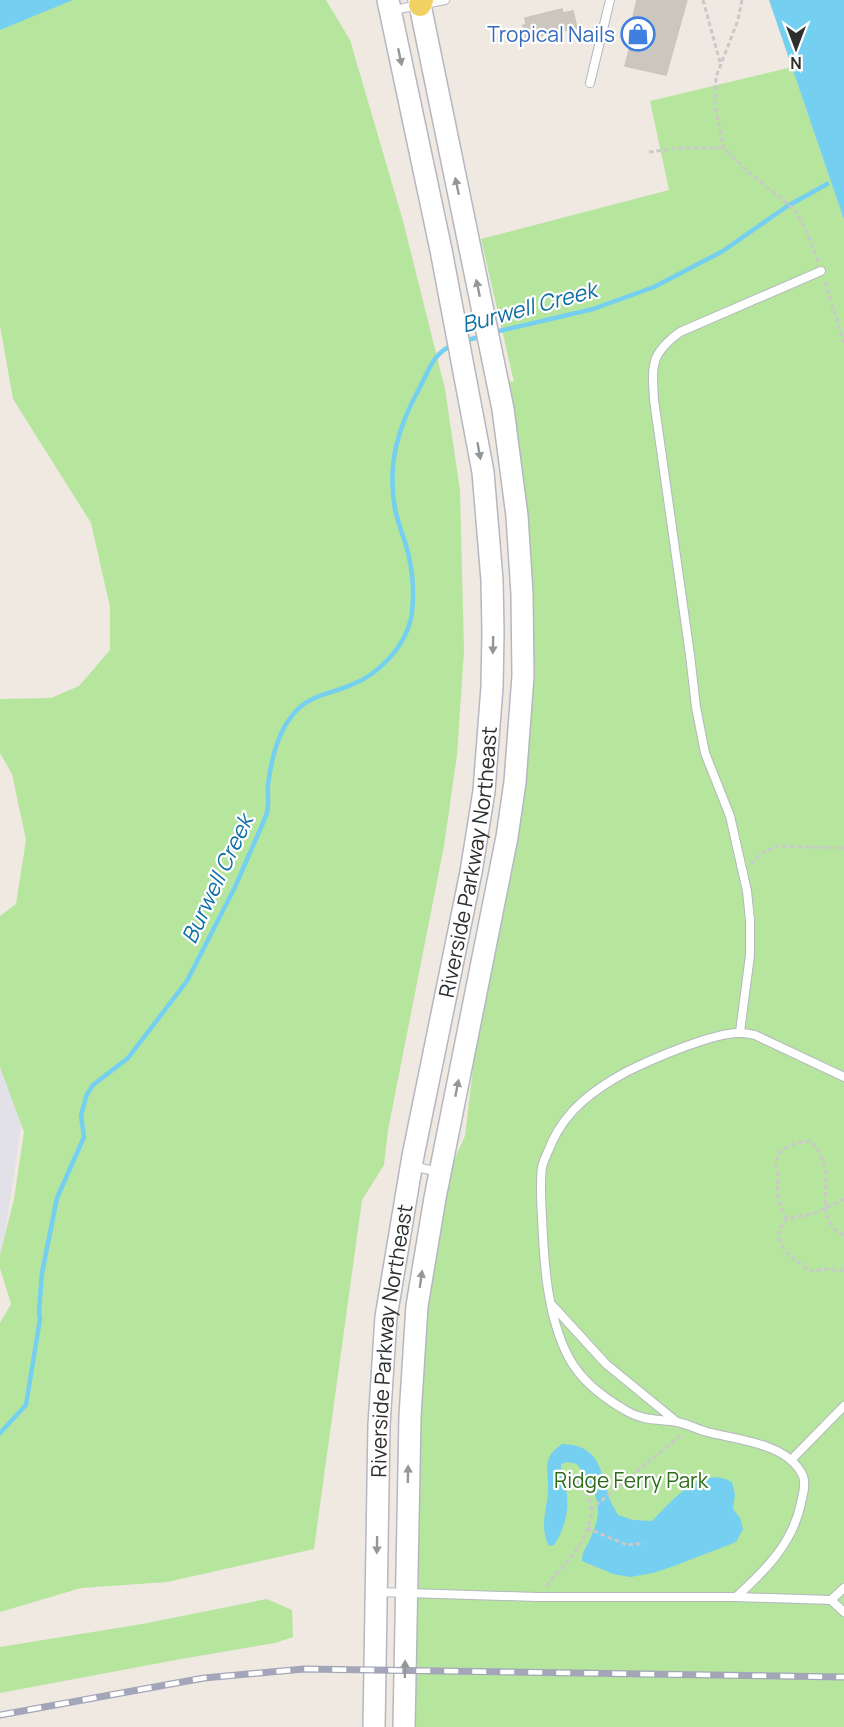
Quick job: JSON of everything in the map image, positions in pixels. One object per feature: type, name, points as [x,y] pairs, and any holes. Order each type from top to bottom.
[{"type":"main road","name":"Riverside Parkway Northeast","points":[[404,1727],[413,1350],[423,1267],[440,1172],[507,837],[515,782],[522,697],[522,594],[517,516],[499,386],[420,2]]},
{"type":"main road","name":"Riverside Parkway Northeast","points":[[374,1727],[379,1425],[386,1317],[411,1166],[471,872],[484,791],[492,687],[492,580],[483,472],[441,250],[389,5]]},
{"type":"lane","points":[[389,5],[445,0]]},
{"type":"lane","points":[[590,83],[610,0]]},
{"type":"lane","points":[[740,1032],[750,955],[750,921],[743,872],[730,816],[705,753],[696,707],[654,400],[653,366],[666,342],[680,332],[821,271]]},
{"type":"lane","points":[[736,1598],[775,1559],[791,1533],[800,1508],[804,1479],[791,1460],[771,1449],[677,1422],[645,1419],[626,1411],[600,1394],[585,1379],[570,1360],[552,1305],[543,1234],[543,1167],[553,1141],[565,1120],[589,1095],[644,1063],[714,1038],[740,1032],[755,1035],[844,1077]]},
{"type":"lane","points":[[411,1166],[440,1172]]},
{"type":"lane","points":[[552,1305],[606,1364],[677,1422]]},
{"type":"lane","points":[[791,1460],[844,1406]]},
{"type":"lane","points":[[831,1600],[844,1588]]},
{"type":"lane","points":[[376,1592],[537,1597],[831,1600],[844,1611]]},
{"type":"path","points":[[704,0],[721,63]]},
{"type":"path","points":[[742,0],[738,20],[716,77],[715,107],[724,148],[746,170],[785,202]]},
{"type":"path","points":[[649,152],[679,147],[724,148]]},
{"type":"path","points":[[743,872],[761,853],[778,846],[844,848]]},
{"type":"path","points":[[788,1220],[780,1205],[776,1190],[778,1177],[776,1160],[783,1150],[808,1141],[816,1146],[825,1167],[824,1204],[833,1230],[844,1236]]},
{"type":"path","points":[[844,1199],[815,1213],[788,1220],[781,1227],[779,1239],[788,1254],[811,1271],[844,1270]]},
{"type":"path","points":[[590,1510],[691,1426]]},
{"type":"path","points":[[537,1597],[575,1552],[587,1528],[590,1503],[586,1492],[568,1473]]},
{"type":"path","points":[[587,1528],[627,1545],[644,1543]]},
{"type":"shaded area","points":[[0,1050],[25,1100],[0,1266]]},
{"type":"green space","points":[[0,0],[326,0],[350,40],[403,221],[445,389],[460,490],[464,651],[457,755],[444,846],[388,1130],[384,1165],[362,1200],[314,1549],[167,1582],[81,1588],[0,1612],[0,1323],[11,1304],[0,1268],[0,1255],[14,1199],[24,1132],[0,1067],[0,916],[16,904],[26,840],[12,774],[0,753],[0,699],[51,698],[79,686],[110,650],[110,607],[91,523],[13,399],[0,326]]},
{"type":"green space","name":"Ridge Ferry Park","points":[[792,67],[844,220],[844,1727],[413,1727],[422,1357],[431,1284],[450,1169],[465,1136],[476,1043],[512,870],[519,825],[532,661],[531,571],[524,483],[507,381],[514,382],[481,239],[669,190],[650,101]]},
{"type":"green space","points":[[267,1599],[292,1610],[293,1637],[275,1643],[0,1693],[0,1647],[142,1624]]},
{"type":"water","points":[[0,0],[73,0],[0,30]]},
{"type":"water","points":[[769,0],[844,0],[844,220]]},
{"type":"water","points":[[562,1444],[583,1448],[595,1459],[618,1515],[633,1520],[652,1521],[688,1487],[698,1481],[720,1478],[732,1482],[735,1495],[733,1509],[740,1518],[743,1529],[736,1542],[674,1566],[630,1577],[613,1574],[582,1561],[583,1553],[595,1527],[597,1500],[577,1464],[568,1462],[561,1464],[567,1496],[566,1518],[558,1539],[554,1545],[549,1546],[544,1532],[548,1491],[547,1466],[551,1454]]},
{"type":"building","points":[[637,0],[687,0],[666,75],[625,66],[635,27],[631,26]]},
{"type":"building","points":[[562,9],[563,13],[573,11],[577,28],[526,39],[523,25],[526,25],[525,18]]},
{"type":"waterway","name":"Burwell Creek","points":[[495,332],[593,309],[654,287],[723,251],[786,207],[827,184]]},
{"type":"waterway","name":"Burwell Creek","points":[[463,341],[484,336]]},
{"type":"waterway","name":"Burwell Creek","points":[[0,1433],[26,1405],[40,1319],[42,1273],[57,1198],[84,1137],[81,1115],[87,1094],[93,1085],[128,1058],[187,981],[235,887],[266,816],[271,765],[281,735],[291,717],[309,701],[362,680],[382,666],[405,635],[412,612],[413,584],[408,551],[395,509],[392,476],[396,446],[412,402],[435,358],[452,345]]},
{"type":"railway","points":[[0,1715],[204,1678],[304,1669],[844,1677]]},
{"type":"place","name":"Tropical Nails","points":[[638,34]]}]
